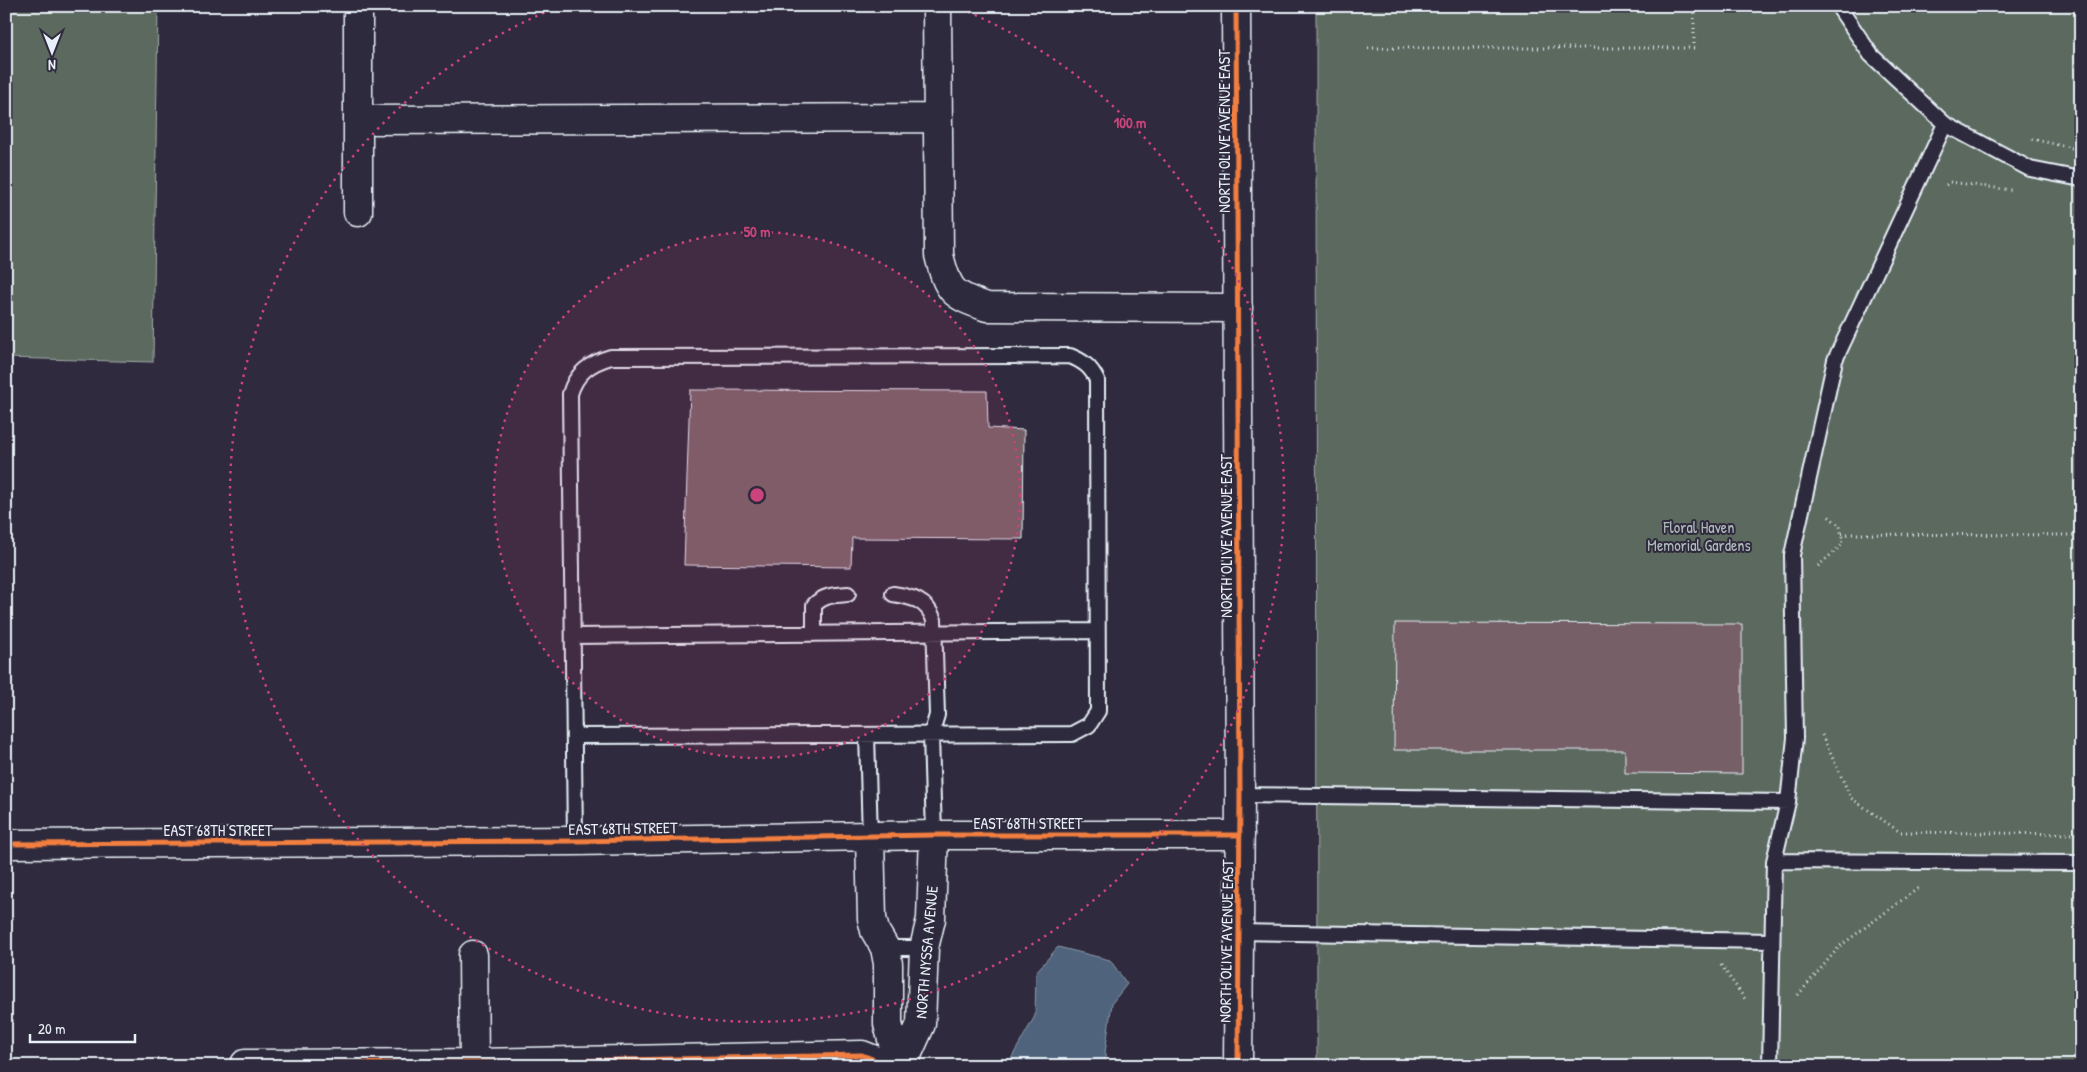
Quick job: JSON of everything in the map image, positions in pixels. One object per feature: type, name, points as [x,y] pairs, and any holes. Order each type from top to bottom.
[{"type":"street","points":[[358,6],[358,212]]},
{"type":"street","points":[[937,6],[939,255],[947,284],[956,295],[988,307],[1238,308]]},
{"type":"street","name":"NORTH OLIVE AVENUE EAST","points":[[1236,6],[1240,795],[1238,1066]]},
{"type":"street","points":[[358,120],[938,118]]},
{"type":"street","name":"EAST 68TH STREET","points":[[6,844],[575,841],[870,838],[934,835],[1240,835]]},
{"type":"street","name":"NORTH NYSSA AVENUE","points":[[900,1066],[921,1024],[924,948],[930,919],[934,835]]},
{"type":"street","name":"NORTH NYSSA AVENUE","points":[[870,838],[872,918],[874,931],[885,948],[888,964],[888,1024],[900,1066]]},
{"type":"street","points":[[473,955],[474,1064]]},
{"type":"street","points":[[245,1064],[474,1064],[862,1056],[890,1066]]},
{"type":"lane","points":[[1838,6],[1871,56],[1944,124],[2030,169],[2081,179]]},
{"type":"lane","points":[[1770,1066],[1774,861],[1788,802],[1795,738],[1792,555],[1835,360],[1944,124]]},
{"type":"lane","points":[[574,736],[1072,734],[1089,725],[1098,711],[1097,380],[1093,372],[1080,360],[1070,356],[611,357],[598,360],[579,374],[573,383],[570,394],[575,841]]},
{"type":"lane","points":[[814,634],[814,605],[820,598],[848,594]]},
{"type":"lane","points":[[893,594],[911,597],[922,602],[930,610],[934,620],[937,715],[931,735],[934,835]]},
{"type":"lane","points":[[573,636],[1097,631]]},
{"type":"lane","points":[[867,735],[870,838]]},
{"type":"lane","points":[[1240,795],[1788,802]]},
{"type":"lane","points":[[1774,861],[2081,863]]},
{"type":"lane","points":[[1238,932],[1771,941]]},
{"type":"lane","points":[[885,948],[924,948]]},
{"type":"path","points":[[1368,48],[1694,48],[1694,6]]},
{"type":"path","points":[[2024,137],[2081,150]]},
{"type":"path","points":[[1943,187],[1950,182],[2018,190]]},
{"type":"path","points":[[1814,570],[1844,544],[1840,526],[1824,512]]},
{"type":"path","points":[[1842,534],[2081,535]]},
{"type":"path","points":[[1822,728],[1823,736],[1851,798],[1900,832],[2081,834]]},
{"type":"path","points":[[1792,1002],[1840,946],[1918,889],[1927,889]]},
{"type":"path","points":[[1717,959],[1746,999],[1748,1008]]},
{"type":"green space","points":[[6,6],[158,6],[153,362],[6,358]]},
{"type":"green space","name":"Floral Haven Memorial Gardens","points":[[1316,6],[2081,6],[2081,1066],[1317,1066]]},
{"type":"water","points":[[1058,947],[1110,960],[1127,984],[1112,1003],[1105,1053],[1106,1066],[1007,1066],[1035,1016],[1036,972]]},
{"type":"building","points":[[690,390],[987,391],[988,428],[1024,430],[1023,539],[852,538],[851,567],[684,565]]},
{"type":"building","points":[[1395,623],[1742,624],[1742,774],[1625,773],[1625,750],[1394,750]]},
{"type":"cycle path","points":[[1236,6],[1240,795],[1238,1066]]},
{"type":"cycle path","points":[[6,844],[575,841],[934,835],[1240,835]]},
{"type":"cycle path","points":[[245,1064],[474,1063],[862,1055],[890,1066]]}]
